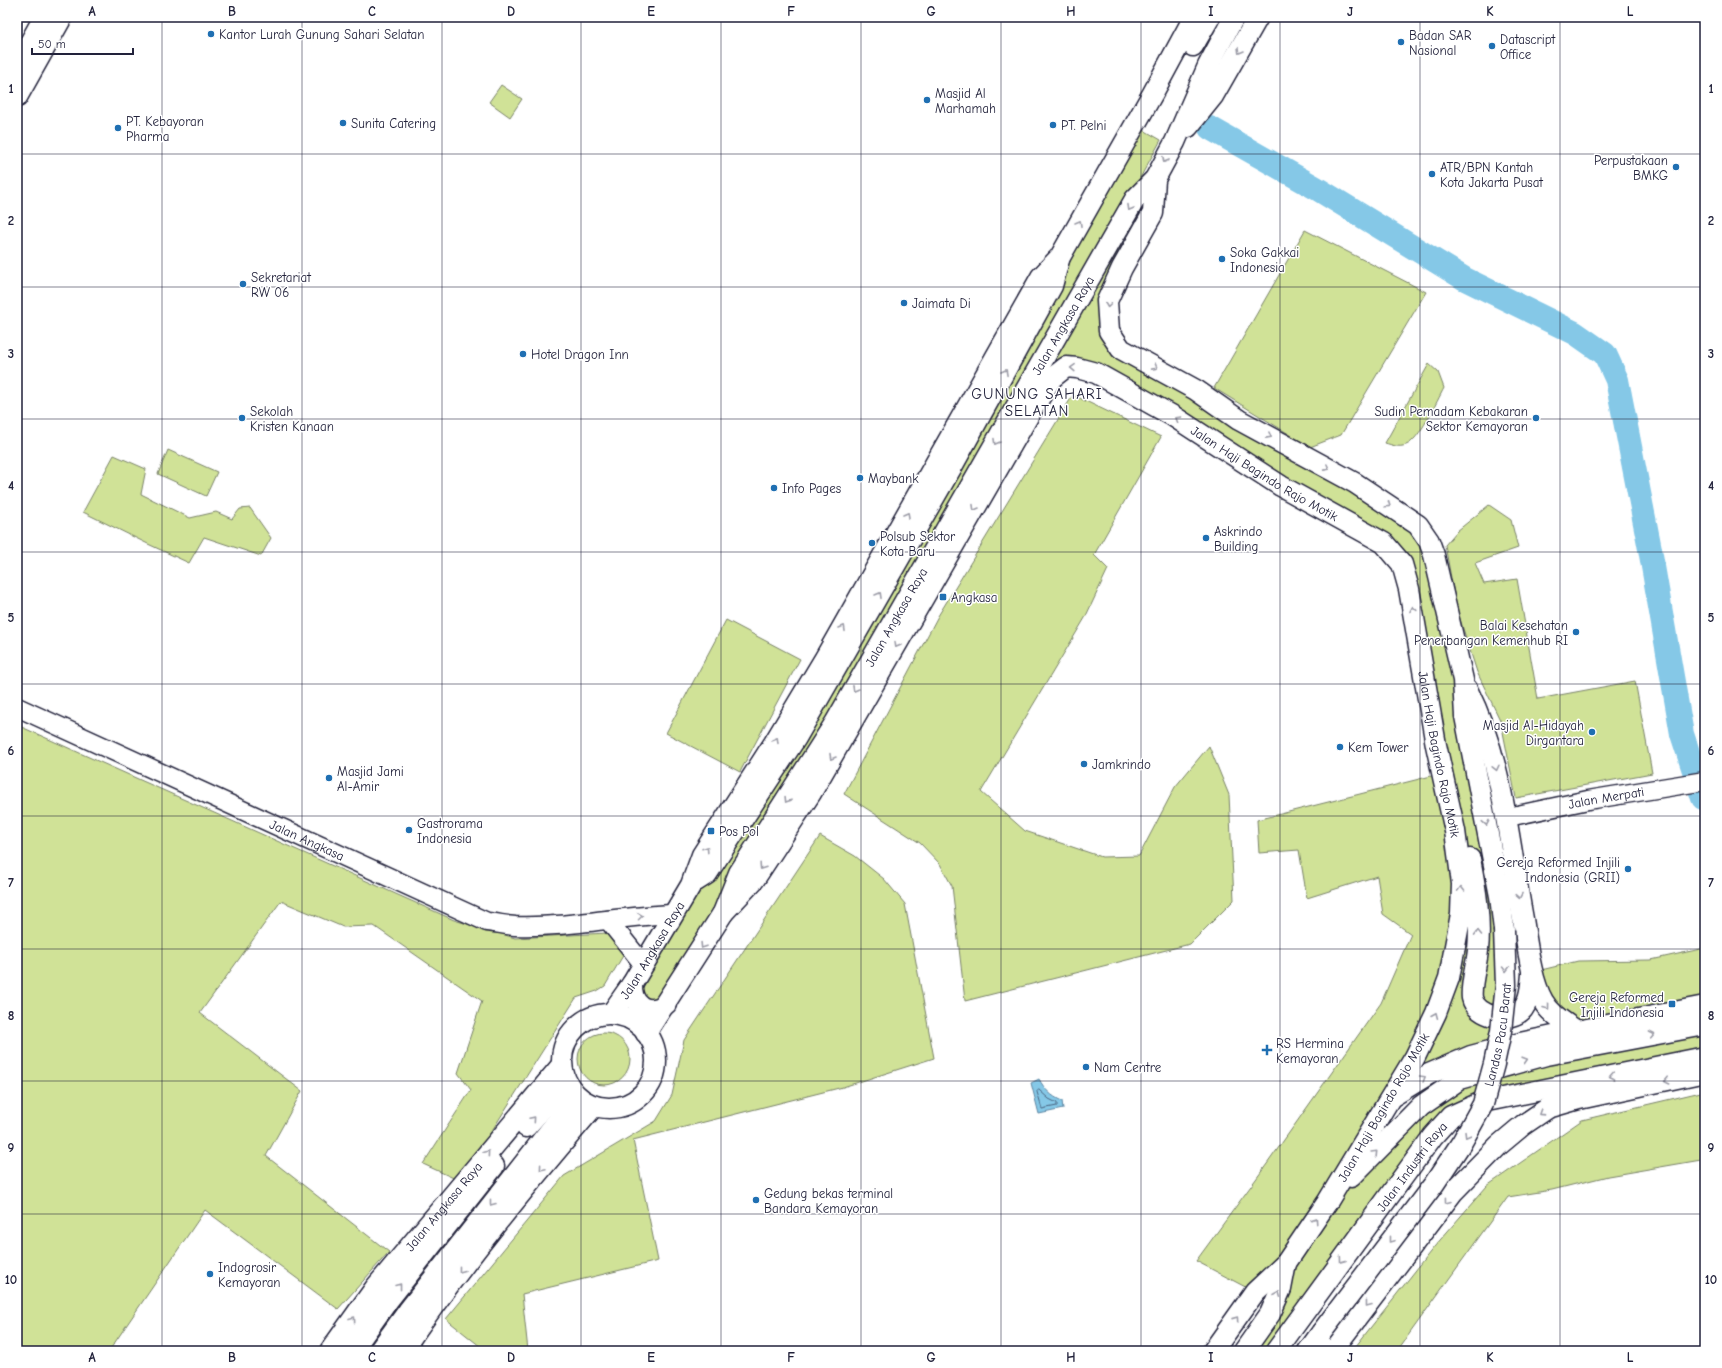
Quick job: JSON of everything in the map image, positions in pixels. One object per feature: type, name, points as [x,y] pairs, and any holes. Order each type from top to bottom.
[{"type":"main road","points":[[17,66],[44,17]]},
{"type":"main road","points":[[17,97],[62,17]]},
{"type":"main road","name":"Jalan Angkasa Raya","points":[[611,1014],[632,984],[673,914],[692,885],[702,855],[774,743],[826,658],[1041,278],[1060,257],[1153,93],[1194,17]]},
{"type":"main road","name":"Jalan Angkasa Raya","points":[[1153,93],[1181,62],[1198,38],[1210,17]]},
{"type":"main road","name":"Jalan Angkasa Raya","points":[[646,1034],[723,913],[740,873],[835,723],[1135,199],[1155,179],[1175,142],[1208,66],[1234,17]]},
{"type":"main road","name":"Jalan Angkasa Raya","points":[[1175,142],[1202,112],[1213,96],[1258,17]]},
{"type":"main road","name":"Jalan Angkasa Raya","points":[[1155,179],[1153,213],[1122,268],[1107,301],[1109,331],[1121,349],[1196,390],[1239,420],[1355,483],[1418,525],[1429,541],[1434,555],[1463,680]]},
{"type":"main road","name":"Jalan Angkasa Raya","points":[[692,885],[707,874],[796,738],[953,465],[1052,286],[1060,257]]},
{"type":"main road","name":"Jalan Angkasa Raya","points":[[723,913],[754,880],[811,793],[987,487],[1052,378],[1066,368],[1077,368],[1096,373]]},
{"type":"main road","name":"Jalan Haji Bagindo Rajo Motik","points":[[1096,373],[1173,416],[1281,486],[1384,543],[1402,564],[1409,589],[1436,745],[1449,799],[1462,884],[1461,914],[1449,978],[1436,1013],[1415,1057],[1328,1201],[1286,1263],[1255,1292],[1213,1351]]},
{"type":"main road","points":[[1010,418],[1030,413]]},
{"type":"main road","points":[[985,460],[987,487]]},
{"type":"main road","points":[[931,472],[953,465]]},
{"type":"main road","points":[[1463,680],[1478,711],[1494,758],[1508,817],[1517,886],[1533,972],[1542,1001],[1553,1014],[1577,1031]]},
{"type":"main road","name":"Landas Pacu Barat","points":[[1318,1343],[1434,1184],[1462,1142],[1483,1104],[1494,1064],[1501,1031],[1506,985],[1504,930],[1500,896],[1465,716],[1463,680]]},
{"type":"main road","points":[[1449,799],[1461,819],[1476,890],[1478,950],[1472,998],[1476,1006],[1482,1011],[1496,1016],[1509,1017],[1516,1015],[1526,1002],[1531,989],[1533,972]]},
{"type":"main road","points":[[632,984],[634,999],[643,1007],[654,1009],[666,1004]]},
{"type":"main road","points":[[1390,1098],[1429,1074],[1471,1056],[1520,1043],[1705,1006]]},
{"type":"main road","points":[[402,1351],[422,1320],[516,1199],[575,1087],[565,1044],[571,1034],[579,1025],[588,1019],[600,1015],[611,1014],[631,1020],[641,1027],[654,1051],[655,1061],[651,1080],[646,1089],[636,1099],[622,1106],[608,1108],[575,1087]]},
{"type":"main road","points":[[1328,1201],[1421,1106],[1460,1078],[1546,1054],[1705,1025]]},
{"type":"main road","name":"Jalan Industri Raya","points":[[1276,1351],[1412,1162],[1451,1116],[1482,1102],[1705,1057]]},
{"type":"main road","points":[[1298,1351],[1318,1343],[1342,1337],[1453,1192],[1499,1144],[1523,1125],[1548,1108],[1705,1072]]},
{"type":"main road","points":[[379,1351],[575,1087]]},
{"type":"main road","name":"Jalan Angkasa Raya","points":[[330,1351],[375,1288],[575,1087]]},
{"type":"main road","name":"Jalan Angkasa Raya","points":[[352,1351],[389,1299],[513,1142],[575,1087]]},
{"type":"main road","name":"Jalan Haji Bagindo Rajo Motik","points":[[1244,1351],[1270,1314],[1281,1289],[1286,1263]]},
{"type":"street","name":"Jalan Angkasa","points":[[17,707],[487,922],[514,926],[673,914]]},
{"type":"street","name":"Jalan Merpati","points":[[1508,817],[1588,800],[1699,783]]},
{"type":"street","points":[[608,920],[643,964]]},
{"type":"green space","points":[[501,85],[522,99],[510,117],[489,102]]},
{"type":"green space","points":[[1135,125],[1161,140],[1087,274],[1155,179],[1130,254],[1109,331],[1429,541],[1496,873],[1498,1049],[1389,1098],[1330,1199],[1460,1079],[1705,1025],[1705,1057],[1451,1116],[1276,1351],[1244,1351],[1288,1262],[1255,1292],[1196,1261],[1381,1003],[1411,934],[1383,914],[1377,876],[1307,898],[1299,850],[1259,853],[1257,820],[1443,773],[1409,589],[1384,543],[1066,367],[655,1009],[632,984]]},
{"type":"green space","points":[[1305,230],[1426,292],[1341,435],[1310,447],[1214,388]]},
{"type":"green space","points":[[1429,364],[1438,372],[1444,388],[1422,429],[1411,442],[1406,445],[1398,446],[1385,443]]},
{"type":"green space","points":[[1073,395],[1161,437],[1094,555],[1108,569],[1085,618],[981,792],[1025,831],[1102,857],[1139,856],[1175,787],[1209,746],[1229,795],[1234,900],[1190,944],[965,1001],[952,886],[940,864],[920,843],[844,794],[938,616]]},
{"type":"green space","points":[[168,450],[217,472],[206,496],[158,474]]},
{"type":"green space","points":[[114,455],[146,469],[141,494],[190,518],[216,512],[232,519],[240,509],[250,508],[271,538],[261,556],[204,537],[189,563],[83,512]]},
{"type":"green space","points":[[1489,505],[1511,520],[1518,548],[1475,563],[1484,584],[1517,579],[1538,699],[1635,681],[1652,773],[1516,798],[1501,722],[1477,672],[1457,610],[1445,545],[1457,531]]},
{"type":"green space","points":[[726,620],[800,659],[740,772],[666,733]]},
{"type":"green space","points":[[17,725],[454,920],[515,938],[607,933],[627,949],[605,986],[597,991],[576,998],[460,1181],[423,1164],[471,1090],[458,1073],[482,1001],[374,926],[343,927],[281,901],[200,1013],[302,1091],[266,1156],[389,1252],[338,1309],[205,1210],[109,1351],[17,1351]]},
{"type":"green space","points":[[820,836],[855,856],[884,879],[905,904],[934,1058],[843,1087],[633,1140],[658,1261],[522,1294],[528,1351],[486,1351],[446,1319],[564,1176],[656,1121],[672,1095],[684,1040]]},
{"type":"green space","points":[[1705,948],[1705,1006],[1577,1031],[1533,972],[1578,961],[1651,960]]},
{"type":"green space","points":[[604,1033],[618,1037],[626,1045],[630,1059],[626,1073],[618,1081],[604,1085],[590,1081],[582,1073],[578,1059],[582,1045],[590,1037]]},
{"type":"green space","points":[[1705,1091],[1705,1153],[1701,1160],[1608,1176],[1552,1190],[1508,1197],[1397,1351],[1352,1351],[1434,1247],[1487,1186],[1582,1120]]},
{"type":"water","points":[[1039,1079],[1049,1092],[1062,1101],[1063,1109],[1039,1114],[1031,1083]]},
{"type":"waterway","points":[[1210,128],[1316,188],[1465,279],[1575,333],[1605,354],[1617,380],[1650,549],[1682,734],[1703,798],[1705,798]]},
{"type":"place","name":"Kantor Lurah Gunung Sahari Selatan","points":[[211,34]]},
{"type":"place","name":"Badan SAR Nasional","points":[[1401,42]]},
{"type":"place","name":"Datascript Office","points":[[1492,46]]},
{"type":"place","name":"Masjid Al Marhamah","points":[[927,100]]},
{"type":"place","name":"Sunita Catering","points":[[343,123]]},
{"type":"place","name":"PT. Pelni","points":[[1053,125]]},
{"type":"place","name":"PT. Kebayoran Pharma","points":[[118,128]]},
{"type":"place","name":"Perpustakaan BMKG","points":[[1676,167]]},
{"type":"place","name":"ATR/BPN Kantah Kota Jakarta Pusat","points":[[1432,174]]},
{"type":"place","name":"Soka Gakkai Indonesia","points":[[1222,259]]},
{"type":"place","name":"Sekretariat RW 06","points":[[243,284]]},
{"type":"place","name":"Jaimata Di","points":[[904,303]]},
{"type":"place","name":"Hotel Dragon Inn","points":[[523,354]]},
{"type":"place","name":"Sekolah Kristen Kanaan","points":[[242,418]]},
{"type":"place","name":"Sudin Pemadam Kebakaran Sektor Kemayoran","points":[[1536,418]]},
{"type":"place","name":"Maybank","points":[[860,478]]},
{"type":"place","name":"Info Pages","points":[[774,488]]},
{"type":"place","name":"Askrindo Building","points":[[1206,538]]},
{"type":"place","name":"Polsub Sektor Kota Baru","points":[[872,543]]},
{"type":"place","name":"Angkasa","points":[[943,597]]},
{"type":"place","name":"Balai Kesehatan Penerbangan Kemenhub RI","points":[[1576,632]]},
{"type":"place","name":"Masjid Al-Hidayah Dirgantara","points":[[1592,732]]},
{"type":"place","name":"Kem Tower","points":[[1340,747]]},
{"type":"place","name":"Jamkrindo","points":[[1084,764]]},
{"type":"place","name":"Masjid Jami Al-Amir","points":[[329,778]]},
{"type":"place","name":"Gastrorama Indonesia","points":[[409,830]]},
{"type":"place","name":"Pos Pol","points":[[711,831]]},
{"type":"place","name":"Gereja Reformed Injili Indonesia (GRII)","points":[[1628,869]]},
{"type":"place","name":"Gereja Reformed Injili Indonesia","points":[[1672,1004]]},
{"type":"place","name":"RS Hermina Kemayoran","points":[[1267,1050]]},
{"type":"place","name":"Nam Centre","points":[[1086,1067]]},
{"type":"place","name":"Gedung bekas terminal Bandara Kemayoran","points":[[756,1200]]},
{"type":"place","name":"Indogrosir Kemayoran","points":[[210,1274]]},
{"type":"district","name":"GUNUNG SAHARI SELATAN","points":[[1037,402]]}]
